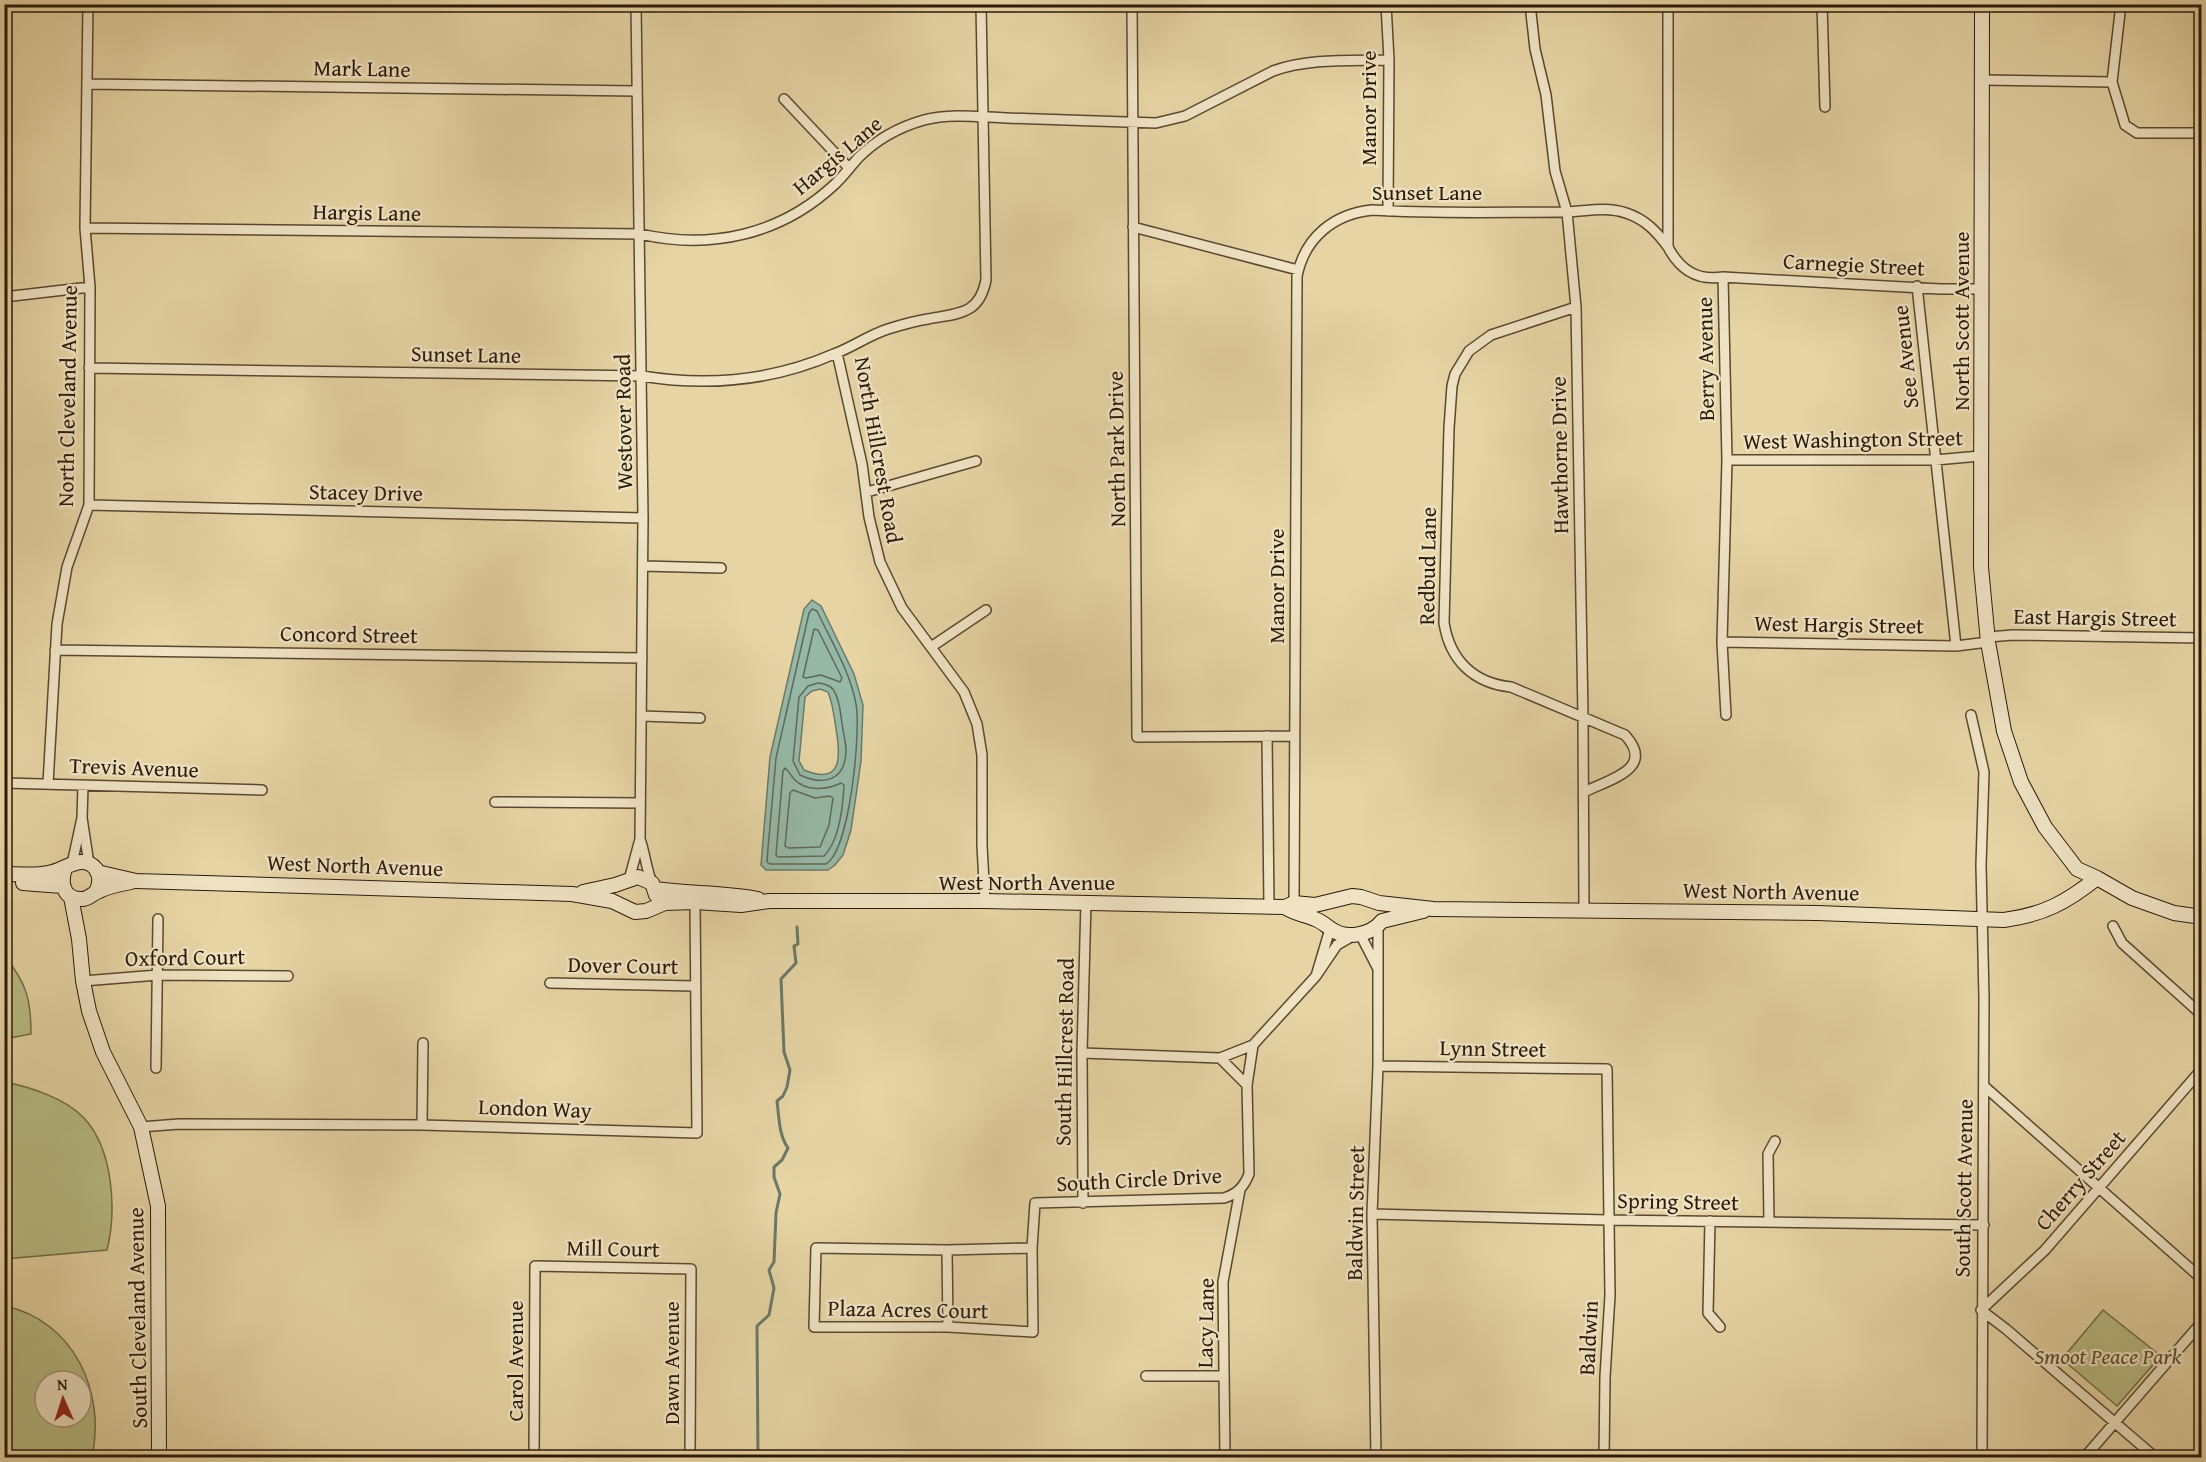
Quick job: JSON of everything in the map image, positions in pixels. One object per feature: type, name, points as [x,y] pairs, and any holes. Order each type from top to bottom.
[{"type":"main road","name":"North Scott Avenue","points":[[1982,4],[1981,567],[1988,640],[2004,731],[2021,782],[2045,827],[2077,869],[2132,898],[2174,913],[2202,917]]},
{"type":"main road","name":"West North Avenue","points":[[4,874],[46,874],[84,862],[93,868],[136,881],[572,894],[604,899],[635,912],[665,903],[695,902],[741,905],[769,901],[985,901],[1315,905],[1352,896],[1379,903],[1433,909],[1817,913],[2004,920],[2024,918],[2044,911],[2075,896],[2097,878]]},
{"type":"main road","points":[[67,891],[62,877],[69,866]]},
{"type":"main road","points":[[92,895],[99,882],[93,868]]},
{"type":"main road","name":"West North Avenue","points":[[572,894],[615,885],[638,877],[654,886],[694,894],[740,895],[769,901]]},
{"type":"main road","points":[[626,907],[621,896],[629,880]]},
{"type":"main road","name":"West North Avenue","points":[[4,882],[67,891],[82,899],[136,881]]},
{"type":"main road","points":[[651,908],[656,899],[654,886]]},
{"type":"main road","name":"South Cleveland Avenue","points":[[67,891],[79,939],[83,981],[89,1011],[103,1052],[141,1127],[158,1206],[159,1458]]},
{"type":"main road","name":"South Cleveland Avenue","points":[[79,939],[92,895]]},
{"type":"main road","points":[[1329,903],[1324,914],[1329,927]]},
{"type":"main road","points":[[1379,903],[1382,909],[1380,924]]},
{"type":"main road","name":"West North Avenue","points":[[1289,905],[1293,913],[1314,918],[1329,927],[1357,935],[1380,924],[1433,909]]},
{"type":"street","name":"North Cleveland Avenue","points":[[48,784],[60,598],[67,567],[89,505],[90,287],[85,228],[88,4]]},
{"type":"street","name":"Westover Road","points":[[629,880],[640,839],[643,566],[636,4]]},
{"type":"street","name":"North Hillcrest Road","points":[[981,4],[986,280],[979,299],[965,312],[907,323],[880,331],[837,353],[880,562],[902,608],[964,692],[976,724],[982,755],[982,845],[985,901]]},
{"type":"street","name":"North Park Drive","points":[[1132,4],[1137,737],[1294,736]]},
{"type":"street","name":"Manor Drive","points":[[1386,4],[1389,60],[1388,211]]},
{"type":"street","name":"Hawthorne Drive","points":[[1530,4],[1535,49],[1546,95],[1555,171],[1567,212],[1576,307],[1584,909]]},
{"type":"street","points":[[1668,4],[1668,247]]},
{"type":"street","points":[[1822,4],[1825,107]]},
{"type":"street","points":[[2121,4],[2112,82],[2125,126],[2137,133],[2202,133]]},
{"type":"street","name":"Hargis Lane","points":[[85,228],[640,234],[679,241],[721,240],[762,230],[781,222],[817,200],[873,145],[907,125],[945,116],[1156,123],[1185,116],[1287,65],[1309,62],[1389,60]]},
{"type":"street","points":[[1982,81],[2112,82]]},
{"type":"street","name":"Mark Lane","points":[[88,84],[636,91]]},
{"type":"street","points":[[784,99],[849,168]]},
{"type":"street","name":"Sunset Lane","points":[[1298,270],[1306,250],[1314,239],[1332,222],[1358,211],[1567,212],[1601,209],[1627,213],[1651,227],[1668,247]]},
{"type":"street","points":[[1133,227],[1298,270]]},
{"type":"street","name":"Berry Avenue","points":[[1668,247],[1674,260],[1690,273],[1712,279],[1723,277],[1727,460],[1722,642],[1726,715]]},
{"type":"street","name":"Manor Drive","points":[[1289,905],[1294,736],[1298,270]]},
{"type":"street","name":"Carnegie Street","points":[[1723,277],[1940,289],[1983,289]]},
{"type":"street","name":"See Avenue","points":[[1917,286],[1956,645]]},
{"type":"street","points":[[4,297],[90,287]]},
{"type":"street","name":"Redbud Lane","points":[[1576,307],[1491,335],[1469,351],[1455,374],[1449,428],[1444,623],[1448,642],[1456,658],[1475,676],[1497,685],[1510,687],[1625,735],[1634,745],[1637,756],[1632,768],[1584,792]]},
{"type":"street","name":"Sunset Lane","points":[[89,368],[642,376],[698,382],[748,379],[803,366],[837,353]]},
{"type":"street","name":"West Washington Street","points":[[1727,460],[1935,460],[1980,456]]},
{"type":"street","points":[[867,492],[976,461]]},
{"type":"street","name":"Stacey Drive","points":[[89,505],[643,518]]},
{"type":"street","points":[[643,566],[721,568]]},
{"type":"street","points":[[931,647],[986,610]]},
{"type":"street","name":"East Hargis Street","points":[[1956,645],[2025,635],[2202,638]]},
{"type":"street","name":"West Hargis Street","points":[[1722,642],[1956,645]]},
{"type":"street","name":"Concord Street","points":[[55,650],[642,657]]},
{"type":"street","points":[[1971,715],[1984,772],[1982,918]]},
{"type":"street","points":[[641,716],[700,718]]},
{"type":"street","points":[[1267,736],[1269,905]]},
{"type":"street","name":"Trevis Avenue","points":[[4,783],[262,790]]},
{"type":"street","points":[[69,866],[82,818],[83,786]]},
{"type":"street","points":[[495,802],[640,803]]},
{"type":"street","points":[[82,818],[93,868]]},
{"type":"street","name":"Westover Road","points":[[640,839],[646,869],[654,886]]},
{"type":"street","name":"London Way","points":[[141,1127],[179,1124],[422,1125],[697,1133],[695,902]]},
{"type":"street","name":"South Hillcrest Road","points":[[1083,1203],[1082,1053],[1086,902]]},
{"type":"street","name":"South Scott Avenue","points":[[1982,918],[1984,1086],[1982,1458]]},
{"type":"street","points":[[156,1068],[158,920]]},
{"type":"street","name":"Baldwin Street","points":[[1376,1458],[1372,1214],[1378,1065],[1380,924]]},
{"type":"street","points":[[2113,926],[2122,943],[2202,1015]]},
{"type":"street","points":[[1316,976],[1329,927]]},
{"type":"street","points":[[1082,1053],[1220,1058],[1253,1045],[1316,976],[1337,945],[1357,935]]},
{"type":"street","name":"Baldwin Street","points":[[1357,935],[1378,969]]},
{"type":"street","name":"Oxford Court","points":[[83,981],[158,975],[288,976]]},
{"type":"street","name":"Dover Court","points":[[550,983],[694,986]]},
{"type":"street","points":[[422,1125],[423,1043]]},
{"type":"street","name":"South Circle Drive","points":[[1035,1203],[1224,1198],[1240,1190],[1249,1174],[1247,1085],[1253,1045]]},
{"type":"street","points":[[1220,1058],[1247,1085]]},
{"type":"street","name":"Lynn Street","points":[[1378,1065],[1607,1070]]},
{"type":"street","name":"Cherry Street","points":[[1981,1310],[2045,1250],[2202,1069]]},
{"type":"street","name":"Baldwin","points":[[1604,1458],[1610,1286],[1607,1220],[1607,1070]]},
{"type":"street","points":[[1984,1086],[2202,1279]]},
{"type":"street","points":[[1769,1222],[1767,1154],[1774,1141]]},
{"type":"street","name":"Lacy Lane","points":[[1225,1458],[1223,1282],[1240,1190]]},
{"type":"street","name":"Plaza Acres Court","points":[[1032,1248],[947,1250],[816,1248],[814,1327],[948,1327],[1033,1332],[1032,1248],[1035,1203]]},
{"type":"street","name":"Spring Street","points":[[1372,1214],[1984,1225]]},
{"type":"street","points":[[1710,1221],[1708,1313],[1720,1327]]},
{"type":"street","points":[[947,1250],[948,1327]]},
{"type":"street","name":"Mill Court","points":[[535,1266],[691,1269]]},
{"type":"street","name":"Carol Avenue","points":[[534,1458],[535,1266]]},
{"type":"street","name":"Dawn Avenue","points":[[690,1458],[691,1269]]},
{"type":"street","points":[[1981,1310],[2156,1458]]},
{"type":"street","points":[[2084,1458],[2202,1322]]},
{"type":"street","points":[[1146,1376],[1224,1376]]},
{"type":"green space","points":[[5,957],[23,984],[29,1002],[31,1034],[5,1039]]},
{"type":"green space","points":[[5,1082],[36,1090],[57,1099],[76,1111],[94,1131],[107,1163],[112,1199],[107,1250],[5,1259]]},
{"type":"green space","points":[[5,1306],[29,1314],[50,1327],[67,1343],[82,1369],[33,1369],[33,1429],[93,1429],[93,1403],[95,1432],[92,1457],[5,1457]]},
{"type":"green space","name":"Smoot Peace Park","points":[[2103,1310],[2157,1353],[2159,1358],[2117,1406],[2062,1359]]},
{"type":"water","points":[[812,600],[821,606],[854,674],[863,705],[861,761],[851,830],[843,855],[828,870],[766,870],[761,865],[770,757],[804,609]],"holes":[[[820,689],[828,692],[838,739],[838,758],[832,771],[826,774],[816,774],[804,770],[799,761],[805,697],[812,691]]]},
{"type":"waterway","points":[[758,1458],[757,1326],[769,1315],[774,1288],[769,1270],[774,1262],[776,1213],[780,1194],[774,1177],[774,1167],[782,1160],[788,1148],[781,1132],[777,1101],[783,1096],[787,1087],[790,1070],[784,1052],[781,979],[796,963],[794,946],[798,944],[797,927]]}]
